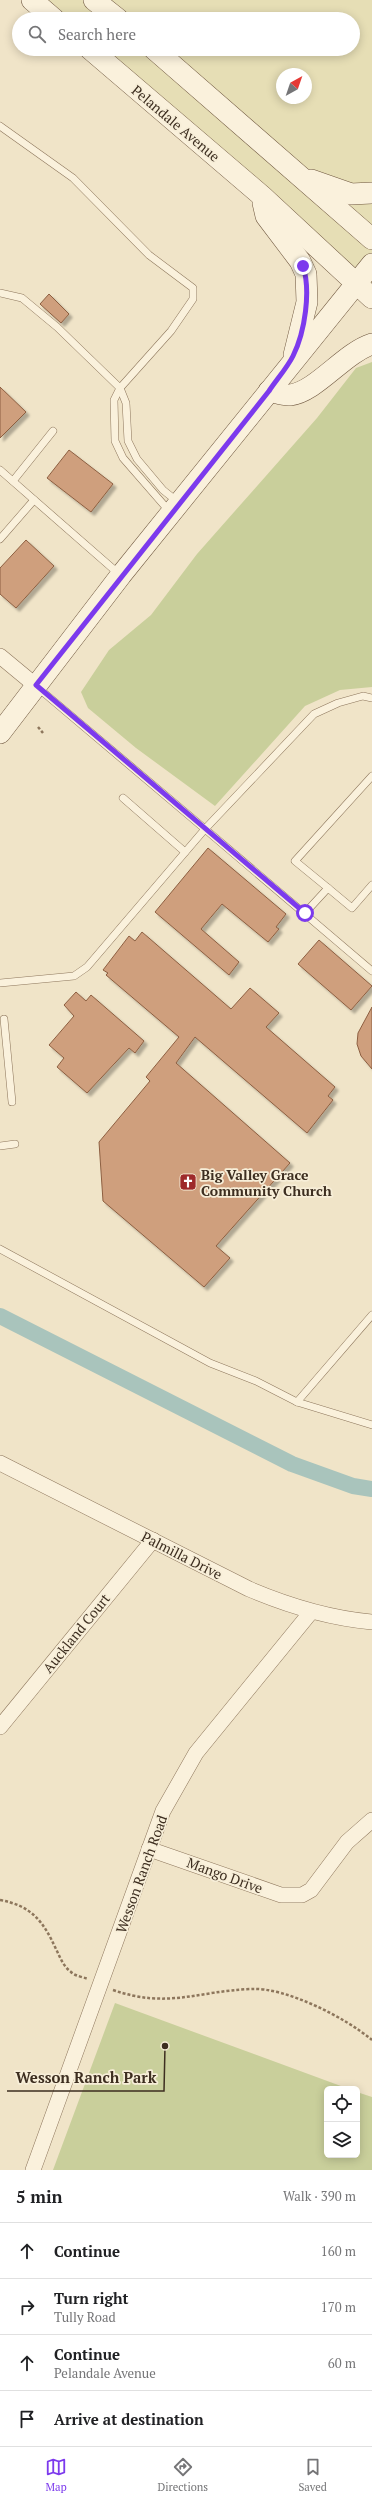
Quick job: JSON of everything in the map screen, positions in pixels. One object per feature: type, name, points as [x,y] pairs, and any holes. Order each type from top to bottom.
[{"type":"main road","points":[[32,0],[46,12]]},
{"type":"main road","points":[[94,0],[109,12]]},
{"type":"main road","name":"Pelandale Avenue","points":[[98,56],[262,196],[372,298]]},
{"type":"main road","points":[[162,56],[372,239]]},
{"type":"main road","points":[[297,174],[351,194],[372,193]]},
{"type":"main road","points":[[262,196],[266,216],[303,266],[307,284],[307,302],[294,355],[269,391]]},
{"type":"main road","points":[[0,733],[121,575],[372,264]]},
{"type":"main road","points":[[269,391],[290,395],[302,391],[349,356],[372,344]]},
{"type":"street","points":[[0,656],[36,685]]},
{"type":"street","name":"Palmilla Drive","points":[[1,1466],[153,1540],[249,1589],[311,1612],[372,1622]]},
{"type":"street","name":"Auckland Court","points":[[0,1727],[153,1540]]},
{"type":"street","name":"Wesson Ranch Road","points":[[33,2170],[163,1811],[196,1753],[311,1612]]},
{"type":"street","name":"Mango Drive","points":[[149,1848],[281,1895],[302,1895],[316,1885],[347,1842],[372,1820]]},
{"type":"lane","points":[[0,126],[73,178],[149,255],[193,288],[193,299],[171,331],[120,388],[114,400],[115,441],[123,458],[175,508]]},
{"type":"lane","points":[[0,293],[22,298],[57,328],[120,388],[126,403],[128,441],[137,459],[163,490],[175,508]]},
{"type":"lane","points":[[12,481],[53,431]]},
{"type":"lane","points":[[0,470],[121,575]]},
{"type":"lane","points":[[1,536],[34,500]]},
{"type":"lane","points":[[36,685],[372,970]]},
{"type":"lane","points":[[0,983],[74,976],[87,967],[205,829],[314,714],[338,703],[363,696],[372,698]]},
{"type":"lane","points":[[372,776],[295,860],[352,908],[372,885]]},
{"type":"lane","points":[[123,798],[185,852]]},
{"type":"lane","points":[[305,913],[328,888]]},
{"type":"lane","points":[[4,1019],[12,1102]]},
{"type":"lane","points":[[0,1146],[15,1144]]},
{"type":"lane","points":[[0,1249],[210,1363],[256,1381],[297,1402],[372,1425]]},
{"type":"lane","points":[[297,1402],[372,1315]]},
{"type":"path","points":[[38,727],[43,733]]},
{"type":"path","points":[[0,1900],[11,1902],[31,1912],[46,1928],[63,1963],[72,1973],[132,1997],[150,2000],[178,1999],[252,1989],[278,1993],[347,2022],[372,2040]]},
{"type":"shaded area","points":[[24,0],[372,0],[372,298],[90,56],[360,56],[360,12],[38,12]]},
{"type":"green space","points":[[372,362],[372,687],[340,690],[305,706],[215,806],[136,748],[88,708],[81,692],[109,650],[151,615],[197,554],[317,418],[356,368]]},
{"type":"green space","points":[[115,2003],[341,2086],[324,2086],[324,2158],[360,2158],[360,2093],[372,2097],[372,2170],[53,2170]]},
{"type":"building","points":[[49,294],[69,314],[61,323],[40,304]]},
{"type":"building","points":[[0,387],[26,412],[0,438]]},
{"type":"building","points":[[69,450],[113,484],[91,512],[47,478]]},
{"type":"building","points":[[26,540],[54,566],[16,608],[0,594],[0,568]]},
{"type":"building","points":[[208,848],[286,914],[276,927],[279,929],[268,942],[222,904],[201,929],[239,962],[229,975],[155,912]]},
{"type":"building","name":"Big Valley Grace Community Church","points":[[142,932],[231,1009],[250,988],[279,1013],[266,1027],[335,1087],[328,1096],[333,1100],[307,1133],[195,1037],[176,1063],[290,1163],[216,1246],[230,1258],[204,1287],[103,1201],[99,1142],[150,1081],[146,1077],[179,1037],[106,975],[108,973],[103,970],[129,936],[135,941]]},
{"type":"building","points":[[319,940],[372,986],[351,1010],[298,964]]},
{"type":"building","points":[[76,992],[86,1001],[91,995],[144,1041],[135,1053],[129,1048],[87,1093],[57,1067],[64,1058],[49,1045],[74,1016],[64,1005]]},
{"type":"building","points":[[372,1007],[372,1069],[361,1056],[357,1044],[358,1033]]},
{"type":"waterway","points":[[0,1316],[292,1464],[353,1486],[372,1489]]},
{"type":"place","name":"Big Valley Grace Community Church","points":[[188,1182]]},
{"type":"place","name":"Wesson Ranch Park","points":[[165,2046]]},
{"type":"route","points":[[303,266],[306,274],[307,302],[303,324],[294,355],[269,391],[121,575],[36,685],[305,913]]}]
